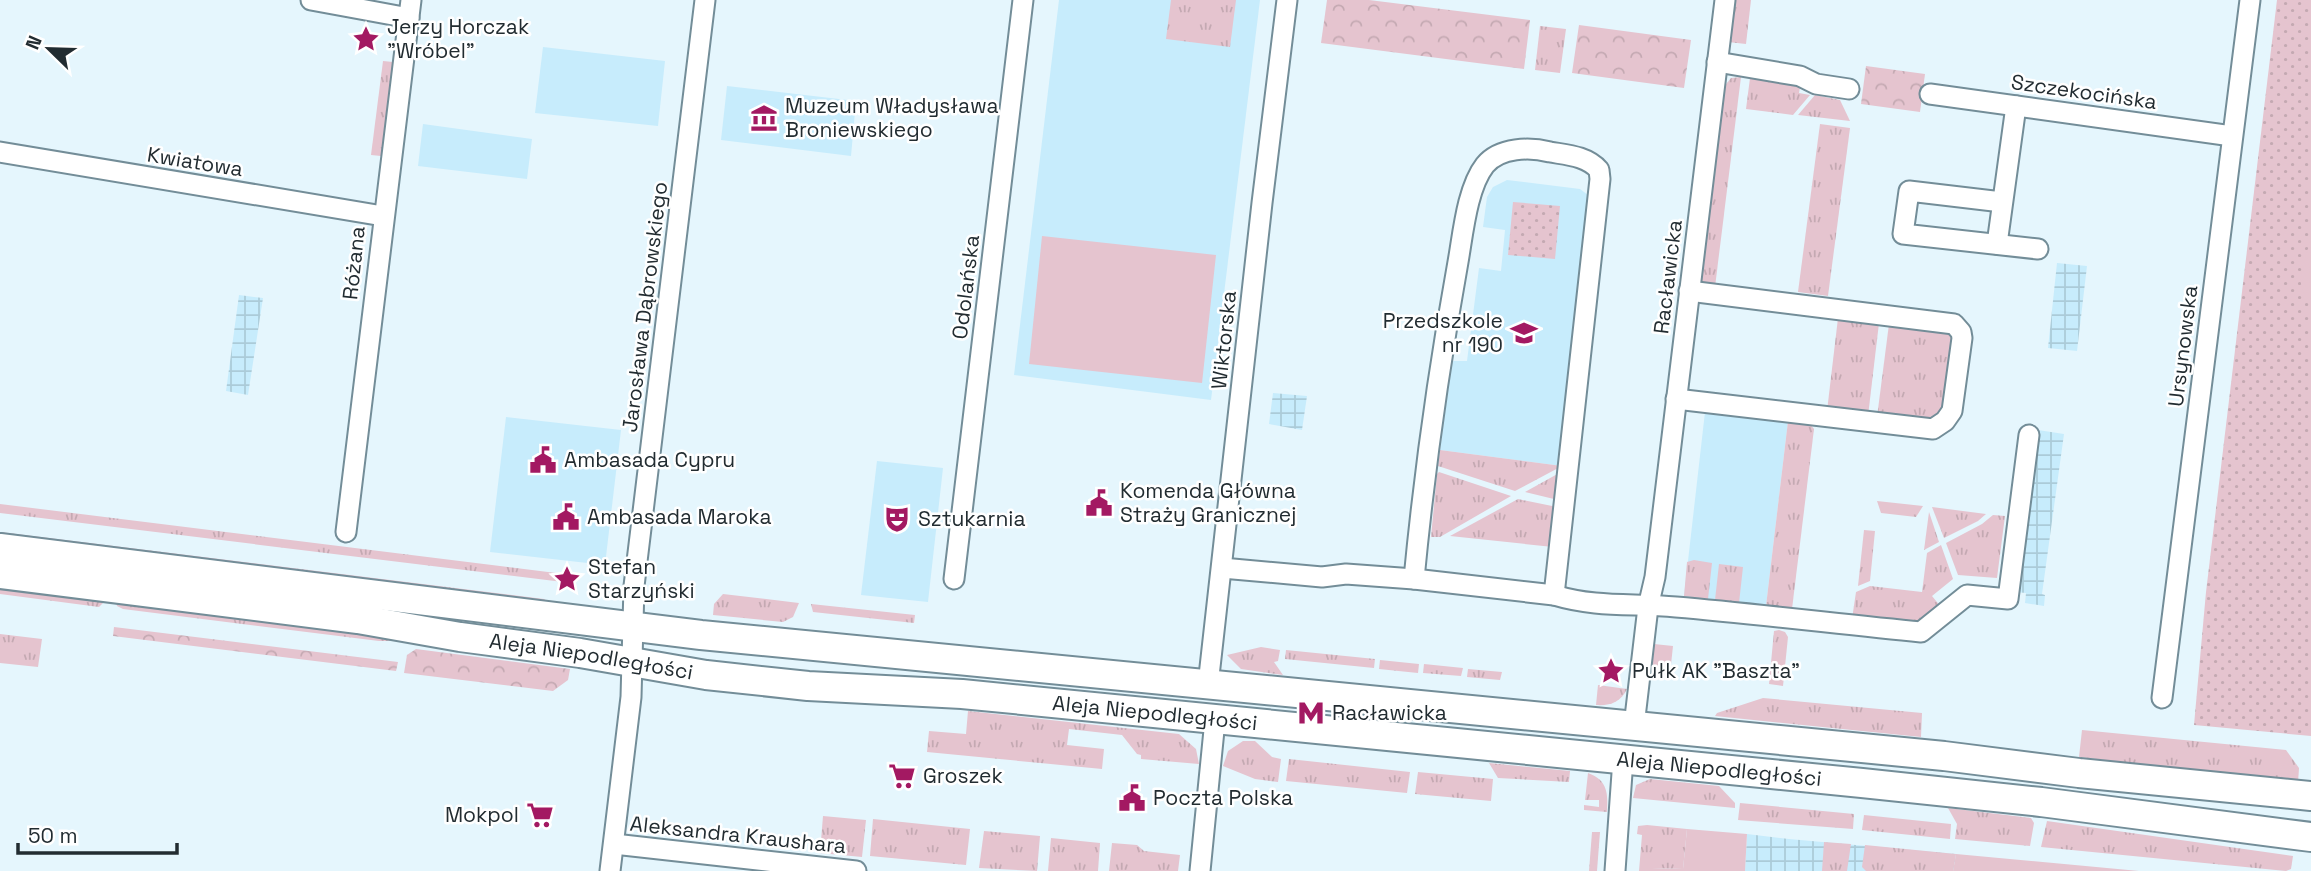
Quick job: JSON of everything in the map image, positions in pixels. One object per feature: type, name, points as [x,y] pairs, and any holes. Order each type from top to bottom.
[{"type":"main road","name":"Aleja Niepodległości","points":[[0,548],[701,635],[1944,756],[2079,773],[2311,796]]},
{"type":"main road","name":"Aleja Niepodległości","points":[[0,574],[358,619],[696,674],[808,686],[962,694],[1623,759],[2022,800],[2311,837]]},
{"type":"street","points":[[311,0],[410,9]]},
{"type":"street","name":"Jarosława Dąbrowskiego","points":[[610,871],[631,697],[634,586],[705,0]]},
{"type":"street","name":"Odolańska","points":[[954,579],[1023,0]]},
{"type":"street","name":"Wiktorska","points":[[1208,685],[1287,0]]},
{"type":"street","name":"Racławicka","points":[[1634,726],[1648,607],[1655,577],[1725,0]]},
{"type":"street","name":"Ursynowska","points":[[2162,698],[2250,0]]},
{"type":"street","name":"Różana","points":[[346,532],[410,9]]},
{"type":"street","points":[[1717,62],[1800,76],[1816,84],[1849,89]]},
{"type":"street","name":"Szczekocińska","points":[[1930,94],[2232,136]]},
{"type":"street","points":[[1997,244],[2016,106]]},
{"type":"street","points":[[1414,579],[1448,318],[1470,202],[1476,182],[1486,164],[1512,150],[1536,149],[1588,161],[1599,170],[1600,178],[1554,595]]},
{"type":"street","name":"Kwiatowa","points":[[0,152],[383,216]]},
{"type":"street","points":[[2002,202],[1909,191],[1903,234],[2038,250]]},
{"type":"street","points":[[1676,400],[1933,429],[1945,421],[1952,411],[1962,338],[1961,332],[1954,324],[1689,291]]},
{"type":"street","points":[[1222,568],[1322,577],[1346,574],[1414,579],[1554,595],[1574,601],[1625,607],[1680,608],[1921,632],[1967,595],[2008,598],[2029,435]]},
{"type":"street","points":[[1200,871],[1215,720]]},
{"type":"street","points":[[1615,871],[1623,759]]},
{"type":"street","name":"Aleksandra Kraushara","points":[[614,844],[856,871]]},
{"type":"shaded area","points":[[1059,0],[1260,0],[1211,400],[1014,375]]},
{"type":"shaded area","points":[[543,47],[665,61],[658,126],[535,113]]},
{"type":"shaded area","points":[[727,86],[856,101],[851,156],[721,140]]},
{"type":"shaded area","points":[[423,124],[532,139],[527,179],[418,166]]},
{"type":"shaded area","name":"Przedszkole nr 190","points":[[1507,180],[1580,189],[1588,195],[1593,207],[1562,466],[1440,450],[1452,361],[1467,361],[1479,268],[1501,271],[1505,230],[1483,227],[1487,197],[1493,187]]},
{"type":"shaded area","points":[[2057,263],[2087,266],[2077,351],[2048,348]]},
{"type":"shaded area","points":[[239,295],[263,298],[248,395],[226,391]]},
{"type":"shaded area","points":[[1273,393],[1307,396],[1302,430],[1269,424]]},
{"type":"shaded area","points":[[1705,412],[1788,421],[1766,606],[1684,596]]},
{"type":"shaded area","points":[[506,417],[621,430],[605,565],[490,552]]},
{"type":"shaded area","points":[[2038,430],[2064,434],[2042,594],[2045,595],[2044,606],[2025,603],[2026,593],[2015,592]]},
{"type":"shaded area","points":[[877,461],[943,468],[928,602],[861,595]]},
{"type":"shaded area","points":[[1747,834],[1956,854],[1953,871],[1745,871]]},
{"type":"green space","points":[[1171,0],[1236,0],[1230,47],[1166,39]]},
{"type":"green space","points":[[1327,0],[1369,0],[1530,20],[1524,69],[1321,43]]},
{"type":"green space","points":[[1733,0],[1751,0],[1746,44],[1728,42]]},
{"type":"green space","points":[[2277,0],[2311,0],[2311,736],[2194,725],[2206,592]]},
{"type":"green space","points":[[1579,25],[1691,40],[1684,88],[1572,73]]},
{"type":"green space","points":[[1540,26],[1566,29],[1560,73],[1535,70]]},
{"type":"green space","points":[[383,61],[393,62],[381,156],[371,155]]},
{"type":"green space","points":[[1866,66],[1925,74],[1920,112],[1861,104]]},
{"type":"green space","points":[[1741,77],[1715,287],[1704,286],[1700,280],[1723,88],[1731,78]]},
{"type":"green space","points":[[1750,78],[1800,87],[1799,93],[1810,95],[1793,115],[1746,109]]},
{"type":"green space","points":[[1815,95],[1840,100],[1850,121],[1798,115]]},
{"type":"green space","points":[[1820,124],[1850,128],[1828,296],[1798,292]]},
{"type":"green space","points":[[1513,202],[1560,206],[1555,259],[1508,255]]},
{"type":"green space","points":[[1042,236],[1216,255],[1202,383],[1029,364]]},
{"type":"green space","points":[[2311,239],[2311,300],[2305,295],[2301,281]]},
{"type":"green space","points":[[1838,318],[1879,323],[1868,416],[1827,411]]},
{"type":"green space","points":[[1889,324],[1947,330],[1954,335],[1947,402],[1942,413],[1927,423],[1877,417]]},
{"type":"green space","points":[[1788,421],[1810,424],[1814,429],[1792,609],[1766,606]]},
{"type":"green space","points":[[1440,450],[1562,466],[1515,491],[1438,466]]},
{"type":"green space","points":[[1439,472],[1511,496],[1440,537],[1431,537]]},
{"type":"green space","points":[[1561,472],[1558,500],[1525,492]]},
{"type":"green space","points":[[1518,499],[1557,507],[1553,547],[1450,536]]},
{"type":"green space","points":[[1877,501],[1923,506],[1916,517],[1881,513]]},
{"type":"green space","points":[[0,504],[564,574],[563,582],[0,513]]},
{"type":"green space","points":[[1932,507],[1986,514],[1978,521],[1944,538]]},
{"type":"green space","points":[[1929,512],[1939,542],[1924,550]]},
{"type":"green space","points":[[1993,515],[2005,516],[1997,578],[1958,575],[1946,543],[1982,524]]},
{"type":"green space","points":[[1864,530],[1875,531],[1870,581],[1858,586]]},
{"type":"green space","points":[[0,532],[544,599],[547,604],[0,536]]},
{"type":"green space","points":[[1941,545],[1953,579],[1932,596],[1941,607],[1913,622],[1852,619],[1856,592],[1870,586],[1922,592],[1927,553]]},
{"type":"green space","points":[[1694,560],[1712,563],[1708,599],[1684,596],[1687,562]]},
{"type":"green space","points":[[1719,564],[1743,567],[1739,603],[1715,600]]},
{"type":"green space","points":[[0,586],[103,598],[104,602],[99,607],[0,594]]},
{"type":"green space","points":[[723,594],[799,603],[793,617],[783,622],[713,615],[714,604]]},
{"type":"green space","points":[[116,602],[392,635],[390,641],[379,641],[123,609],[117,606]]},
{"type":"green space","points":[[811,604],[915,615],[914,623],[813,612]]},
{"type":"green space","points":[[114,627],[398,662],[396,671],[113,636]]},
{"type":"green space","points":[[1774,631],[1785,632],[1788,637],[1783,686],[1769,684]]},
{"type":"green space","points":[[0,634],[42,639],[38,667],[0,663]]},
{"type":"green space","points":[[1654,644],[1673,646],[1670,674],[1651,672]]},
{"type":"green space","points":[[1261,647],[1280,650],[1278,661],[1274,662],[1283,675],[1241,669],[1227,655]]},
{"type":"green space","points":[[416,649],[570,669],[568,680],[553,691],[404,673],[407,655]]},
{"type":"green space","points":[[1286,650],[1375,659],[1374,668],[1285,659]]},
{"type":"green space","points":[[1380,660],[1419,664],[1418,673],[1379,669]]},
{"type":"green space","points":[[1424,664],[1463,668],[1461,676],[1423,673]]},
{"type":"green space","points":[[1468,669],[1502,672],[1500,680],[1467,677]]},
{"type":"green space","points":[[1598,685],[1627,689],[1615,702],[1596,705]]},
{"type":"green space","points":[[1763,698],[1922,713],[1921,737],[1715,716],[1717,713]]},
{"type":"green space","points":[[968,711],[1179,734],[1196,749],[1199,764],[1141,759],[1141,755],[1137,754],[1122,735],[1069,729],[1067,745],[1104,749],[1102,769],[927,752],[929,731],[966,734]]},
{"type":"green space","points":[[2082,730],[2286,750],[2299,768],[2298,783],[2079,757]]},
{"type":"green space","points":[[1243,741],[1255,741],[1272,757],[1281,759],[1278,782],[1255,779],[1223,766],[1228,751]]},
{"type":"green space","points":[[1289,759],[1410,772],[1407,793],[1286,781]]},
{"type":"green space","points":[[1489,763],[1570,771],[1569,782],[1498,778]]},
{"type":"green space","points":[[1418,772],[1493,779],[1491,801],[1415,794]]},
{"type":"green space","points":[[1588,773],[1600,780],[1605,788],[1607,812],[1584,810],[1584,805],[1599,807],[1599,800],[1585,800]]},
{"type":"green space","points":[[1650,779],[1719,786],[1735,803],[1735,808],[1633,798],[1636,785]]},
{"type":"green space","points":[[1740,803],[1854,814],[1853,829],[1738,820]]},
{"type":"green space","points":[[1948,808],[2031,818],[2034,823],[2030,846],[1955,839],[1957,824]]},
{"type":"green space","points":[[1864,815],[1951,824],[1950,839],[1862,830]]},
{"type":"green space","points":[[823,816],[866,820],[862,857],[820,853]]},
{"type":"green space","points":[[873,819],[970,829],[966,865],[870,856]]},
{"type":"green space","points":[[2047,821],[2293,856],[2291,869],[2286,871],[2041,847]]},
{"type":"green space","points":[[1638,826],[1687,829],[1683,869],[1652,868],[1652,871],[1639,871],[1642,835],[1637,834]]},
{"type":"green space","points":[[1687,829],[1747,834],[1745,871],[1652,871],[1652,868],[1683,869]]},
{"type":"green space","points":[[984,831],[1040,836],[1037,871],[979,868]]},
{"type":"green space","points":[[1592,832],[1600,832],[1597,871],[1589,871]]},
{"type":"green space","points":[[1051,838],[1100,843],[1098,871],[1048,871]]},
{"type":"green space","points":[[1824,842],[1851,844],[1847,871],[1822,871]]},
{"type":"green space","points":[[1112,843],[1137,845],[1144,851],[1180,855],[1178,871],[1109,871]]},
{"type":"green space","points":[[1865,845],[1956,854],[1953,871],[1866,871],[1862,867]]},
{"type":"green space","points":[[1956,854],[2139,871],[1953,871]]},
{"type":"place","name":"Jerzy Horczak \"Wróbel\"","points":[[366,39]]},
{"type":"place","name":"Muzeum Władysława Broniewskiego","points":[[764,118]]},
{"type":"place","name":"Przedszkole nr 190","points":[[1524,333]]},
{"type":"place","name":"Ambasada Cypru","points":[[543,460]]},
{"type":"place","name":"Komenda Główna Straży Granicznej","points":[[1099,503]]},
{"type":"place","name":"Ambasada Maroka","points":[[566,517]]},
{"type":"place","name":"Sztukarnia","points":[[897,519]]},
{"type":"place","name":"Stefan Starzyński","points":[[567,579]]},
{"type":"place","name":"Pułk AK \"Baszta\"","points":[[1611,671]]},
{"type":"place","name":"Racławicka","points":[[1311,713]]},
{"type":"place","name":"Groszek","points":[[902,776]]},
{"type":"place","name":"Poczta Polska","points":[[1132,798]]},
{"type":"place","name":"Mokpol","points":[[540,815]]}]
